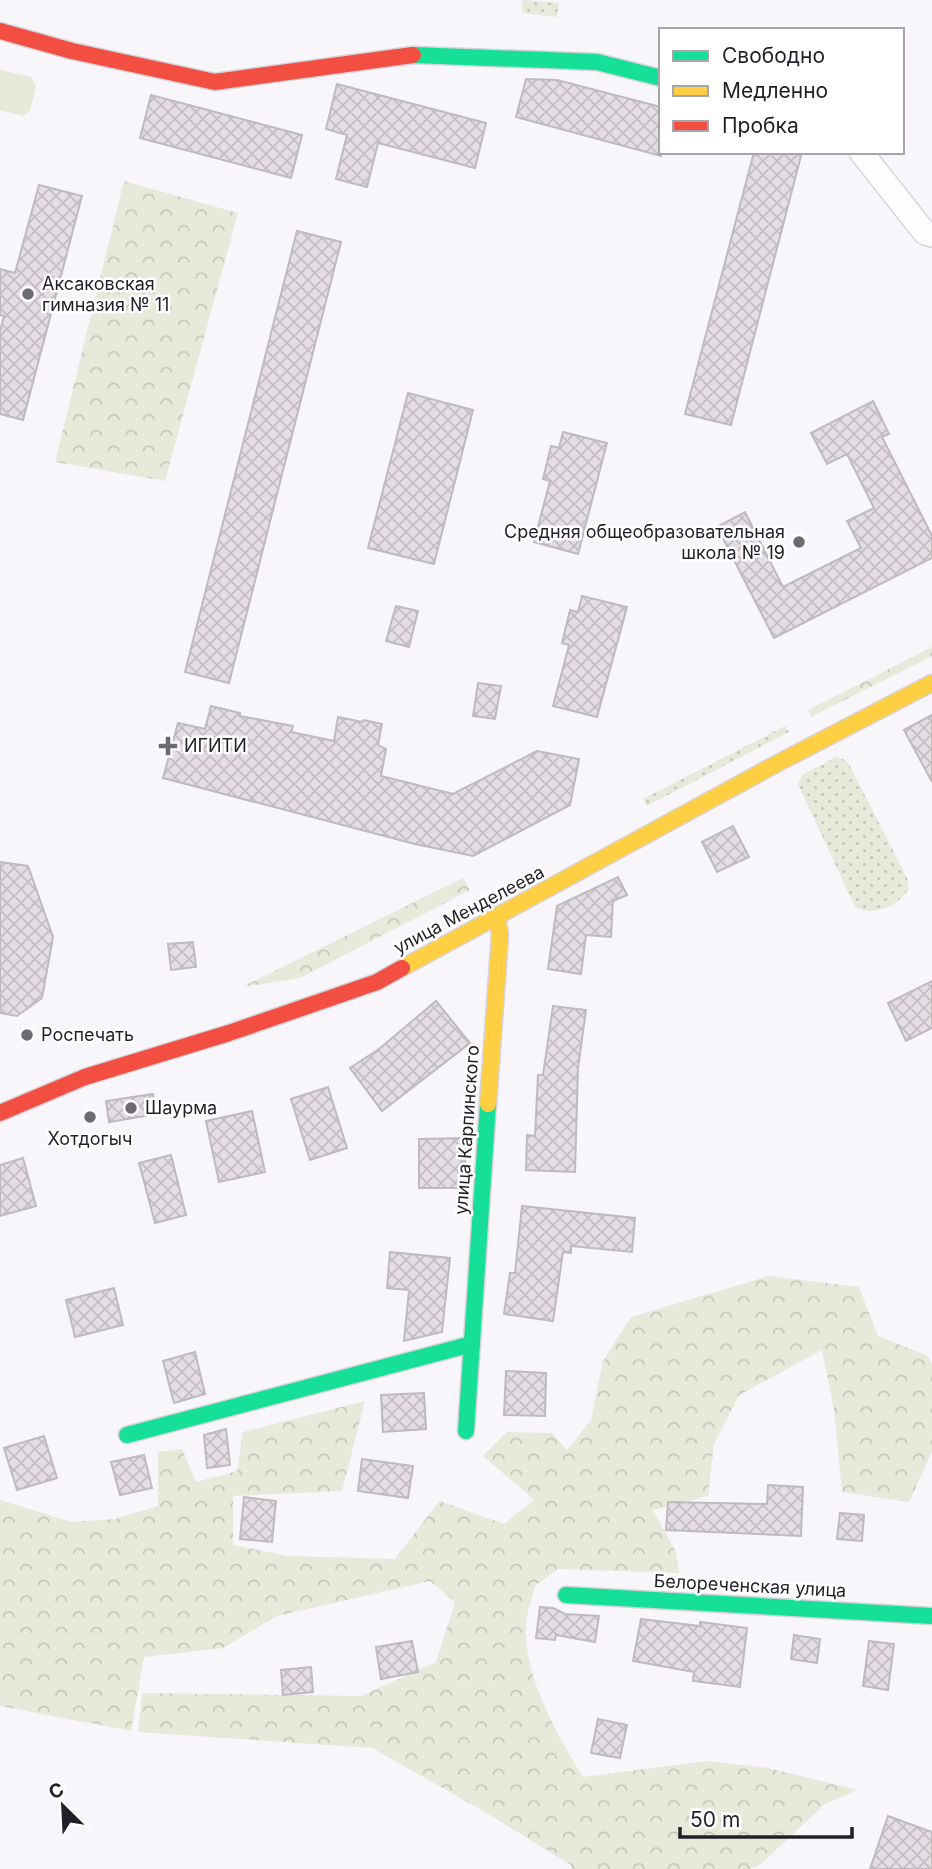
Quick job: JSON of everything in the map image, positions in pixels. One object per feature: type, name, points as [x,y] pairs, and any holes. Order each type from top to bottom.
[{"type":"street","points":[[0,31],[72,51],[215,82],[407,55],[597,62],[659,78]]},
{"type":"street","points":[[863,154],[925,233],[932,235]]},
{"type":"street","name":"улица Менделеева","points":[[0,1113],[85,1077],[229,1033],[377,982],[778,764],[932,684]]},
{"type":"street","name":"улица Карпинского","points":[[466,1432],[499,935],[497,918]]},
{"type":"street","points":[[127,1435],[472,1344]]},
{"type":"street","name":"Белореченская улица","points":[[566,1595],[932,1616]]},
{"type":"green space","points":[[523,0],[559,3],[557,17],[522,13]]},
{"type":"green space","points":[[0,70],[31,77],[36,86],[30,111],[23,116],[0,110]]},
{"type":"green space","points":[[124,181],[238,213],[165,481],[55,462]]},
{"type":"green space","points":[[932,647],[932,656],[811,717],[808,710]]},
{"type":"green space","points":[[785,726],[789,732],[647,806],[643,799]]},
{"type":"green space","points":[[836,757],[849,764],[907,878],[909,889],[898,901],[885,909],[870,911],[855,907],[798,784],[802,775]]},
{"type":"green space","points":[[463,878],[470,890],[300,978],[242,987]]},
{"type":"green space","points":[[769,1276],[859,1287],[878,1336],[928,1356],[932,1364],[932,1452],[909,1502],[842,1492],[834,1410],[822,1350],[739,1395],[714,1444],[708,1496],[653,1510],[676,1552],[679,1573],[558,1569],[535,1586],[526,1628],[531,1666],[544,1706],[583,1777],[707,1761],[768,1768],[858,1790],[825,1804],[760,1865],[750,1869],[571,1869],[571,1865],[485,1812],[372,1748],[138,1732],[142,1693],[361,1696],[436,1662],[455,1602],[430,1581],[277,1616],[223,1648],[144,1657],[131,1731],[0,1706],[0,1500],[72,1522],[115,1519],[158,1506],[158,1452],[182,1449],[196,1482],[237,1471],[243,1432],[365,1401],[342,1491],[233,1496],[233,1545],[288,1556],[395,1559],[439,1501],[504,1524],[534,1500],[483,1456],[507,1432],[552,1433],[567,1450],[591,1420],[603,1361],[631,1317]]},
{"type":"building","points":[[526,79],[557,80],[659,106],[661,156],[516,117]]},
{"type":"building","points":[[337,84],[486,123],[475,168],[378,143],[367,187],[336,179],[347,135],[326,129]]},
{"type":"building","points":[[151,95],[302,135],[291,178],[140,138]]},
{"type":"building","points":[[753,154],[801,154],[731,425],[685,414]]},
{"type":"building","name":"Аксаковская гимназия № 11","points":[[39,185],[82,196],[23,420],[0,414],[0,331],[4,316],[0,315],[0,269],[15,273]]},
{"type":"building","points":[[297,231],[341,242],[229,683],[185,672]]},
{"type":"building","points":[[408,393],[473,410],[434,564],[368,548]]},
{"type":"building","points":[[873,401],[889,434],[882,437],[932,536],[932,558],[774,638],[717,527],[745,512],[783,587],[861,548],[847,521],[874,508],[847,454],[827,464],[811,433]]},
{"type":"building","points":[[563,432],[607,443],[578,554],[534,542],[550,481],[543,479],[551,446],[559,448]]},
{"type":"building","points":[[582,596],[627,607],[597,717],[553,706],[569,645],[562,643],[570,610],[578,612]]},
{"type":"building","points":[[396,606],[418,611],[409,647],[386,641]]},
{"type":"building","points":[[478,683],[501,686],[495,719],[473,716]]},
{"type":"building","points":[[211,706],[240,713],[240,716],[293,726],[291,732],[334,741],[338,717],[382,724],[378,745],[386,749],[381,776],[453,794],[537,751],[579,759],[570,805],[473,856],[415,844],[163,778],[178,723],[205,729]]},
{"type":"building","points":[[932,715],[932,782],[904,730]]},
{"type":"building","points":[[733,826],[749,857],[717,872],[702,842]]},
{"type":"building","points":[[0,862],[28,866],[53,937],[42,998],[17,1016],[0,1013]]},
{"type":"building","points":[[618,877],[627,895],[613,901],[611,937],[586,935],[581,974],[548,969],[557,906]]},
{"type":"building","points":[[193,942],[196,967],[171,970],[168,944]]},
{"type":"building","points":[[932,981],[932,1028],[906,1041],[888,1003]]},
{"type":"building","points":[[436,1001],[470,1043],[382,1111],[350,1068],[379,1049]]},
{"type":"building","points":[[553,1006],[586,1010],[578,1068],[575,1172],[526,1170],[527,1135],[535,1136],[538,1075],[543,1075]]},
{"type":"building","points":[[328,1087],[347,1148],[310,1160],[291,1099]]},
{"type":"building","name":"Шаурма","points":[[153,1094],[157,1114],[109,1122],[106,1101]]},
{"type":"building","points":[[252,1111],[265,1172],[219,1182],[206,1121]]},
{"type":"building","points":[[467,1138],[463,1188],[419,1188],[419,1139]]},
{"type":"building","points":[[171,1155],[186,1215],[155,1223],[139,1163]]},
{"type":"building","points":[[23,1158],[36,1206],[0,1216],[0,1165]]},
{"type":"building","points":[[522,1206],[635,1218],[632,1252],[571,1246],[571,1253],[563,1252],[553,1321],[504,1314],[510,1273],[515,1273]]},
{"type":"building","points":[[390,1252],[450,1258],[442,1332],[404,1341],[409,1290],[387,1288]]},
{"type":"building","points":[[114,1288],[123,1325],[75,1337],[66,1300]]},
{"type":"building","points":[[195,1352],[205,1394],[174,1403],[163,1361]]},
{"type":"building","points":[[506,1371],[546,1373],[545,1416],[504,1415]]},
{"type":"building","points":[[424,1393],[426,1429],[383,1432],[381,1395]]},
{"type":"building","points":[[226,1429],[230,1465],[207,1468],[204,1435]]},
{"type":"building","points":[[44,1436],[57,1478],[17,1490],[4,1448]]},
{"type":"building","points":[[144,1455],[152,1488],[120,1495],[111,1462]]},
{"type":"building","points":[[362,1459],[413,1466],[408,1498],[358,1491]]},
{"type":"building","points":[[768,1485],[803,1487],[801,1536],[666,1530],[668,1502],[767,1504]]},
{"type":"building","points":[[244,1497],[276,1501],[272,1542],[240,1539]]},
{"type":"building","points":[[840,1513],[864,1515],[862,1541],[837,1539]]},
{"type":"building","points":[[540,1607],[553,1608],[565,1614],[599,1616],[595,1642],[556,1635],[555,1640],[536,1638]]},
{"type":"building","points":[[641,1619],[747,1628],[740,1687],[693,1681],[694,1672],[633,1661]]},
{"type":"building","points":[[794,1635],[820,1639],[817,1663],[791,1659]]},
{"type":"building","points":[[412,1641],[418,1672],[381,1679],[376,1647]]},
{"type":"building","points":[[869,1641],[894,1644],[888,1690],[863,1686]]},
{"type":"building","points":[[311,1667],[313,1692],[283,1695],[281,1670]]},
{"type":"building","points":[[598,1719],[627,1725],[620,1758],[591,1753]]},
{"type":"building","points":[[888,1816],[932,1832],[932,1869],[870,1869]]},
{"type":"traffic: fast","points":[[413,55],[597,62],[659,78]]},
{"type":"traffic: fast","points":[[466,1431],[488,1104]]},
{"type":"traffic: fast","points":[[127,1435],[472,1344]]},
{"type":"traffic: fast","points":[[566,1595],[932,1616]]},
{"type":"traffic: slow","points":[[402,968],[778,763],[932,683]]},
{"type":"traffic: slow","points":[[488,1104],[500,935],[497,918]]},
{"type":"traffic: jam","points":[[0,31],[72,51],[215,82],[413,55]]},
{"type":"traffic: jam","points":[[0,1113],[85,1077],[229,1033],[377,982],[402,968]]},
{"type":"place","name":"Аксаковская гимназия № 11","points":[[28,294]]},
{"type":"place","name":"Средняя общеобразовательная школа № 19","points":[[799,542]]},
{"type":"place","name":"ИГИТИ","points":[[168,746]]},
{"type":"place","name":"Роспечать","points":[[27,1035]]},
{"type":"place","name":"Шаурма","points":[[131,1108]]},
{"type":"place","name":"Хотдогыч","points":[[90,1117]]}]
